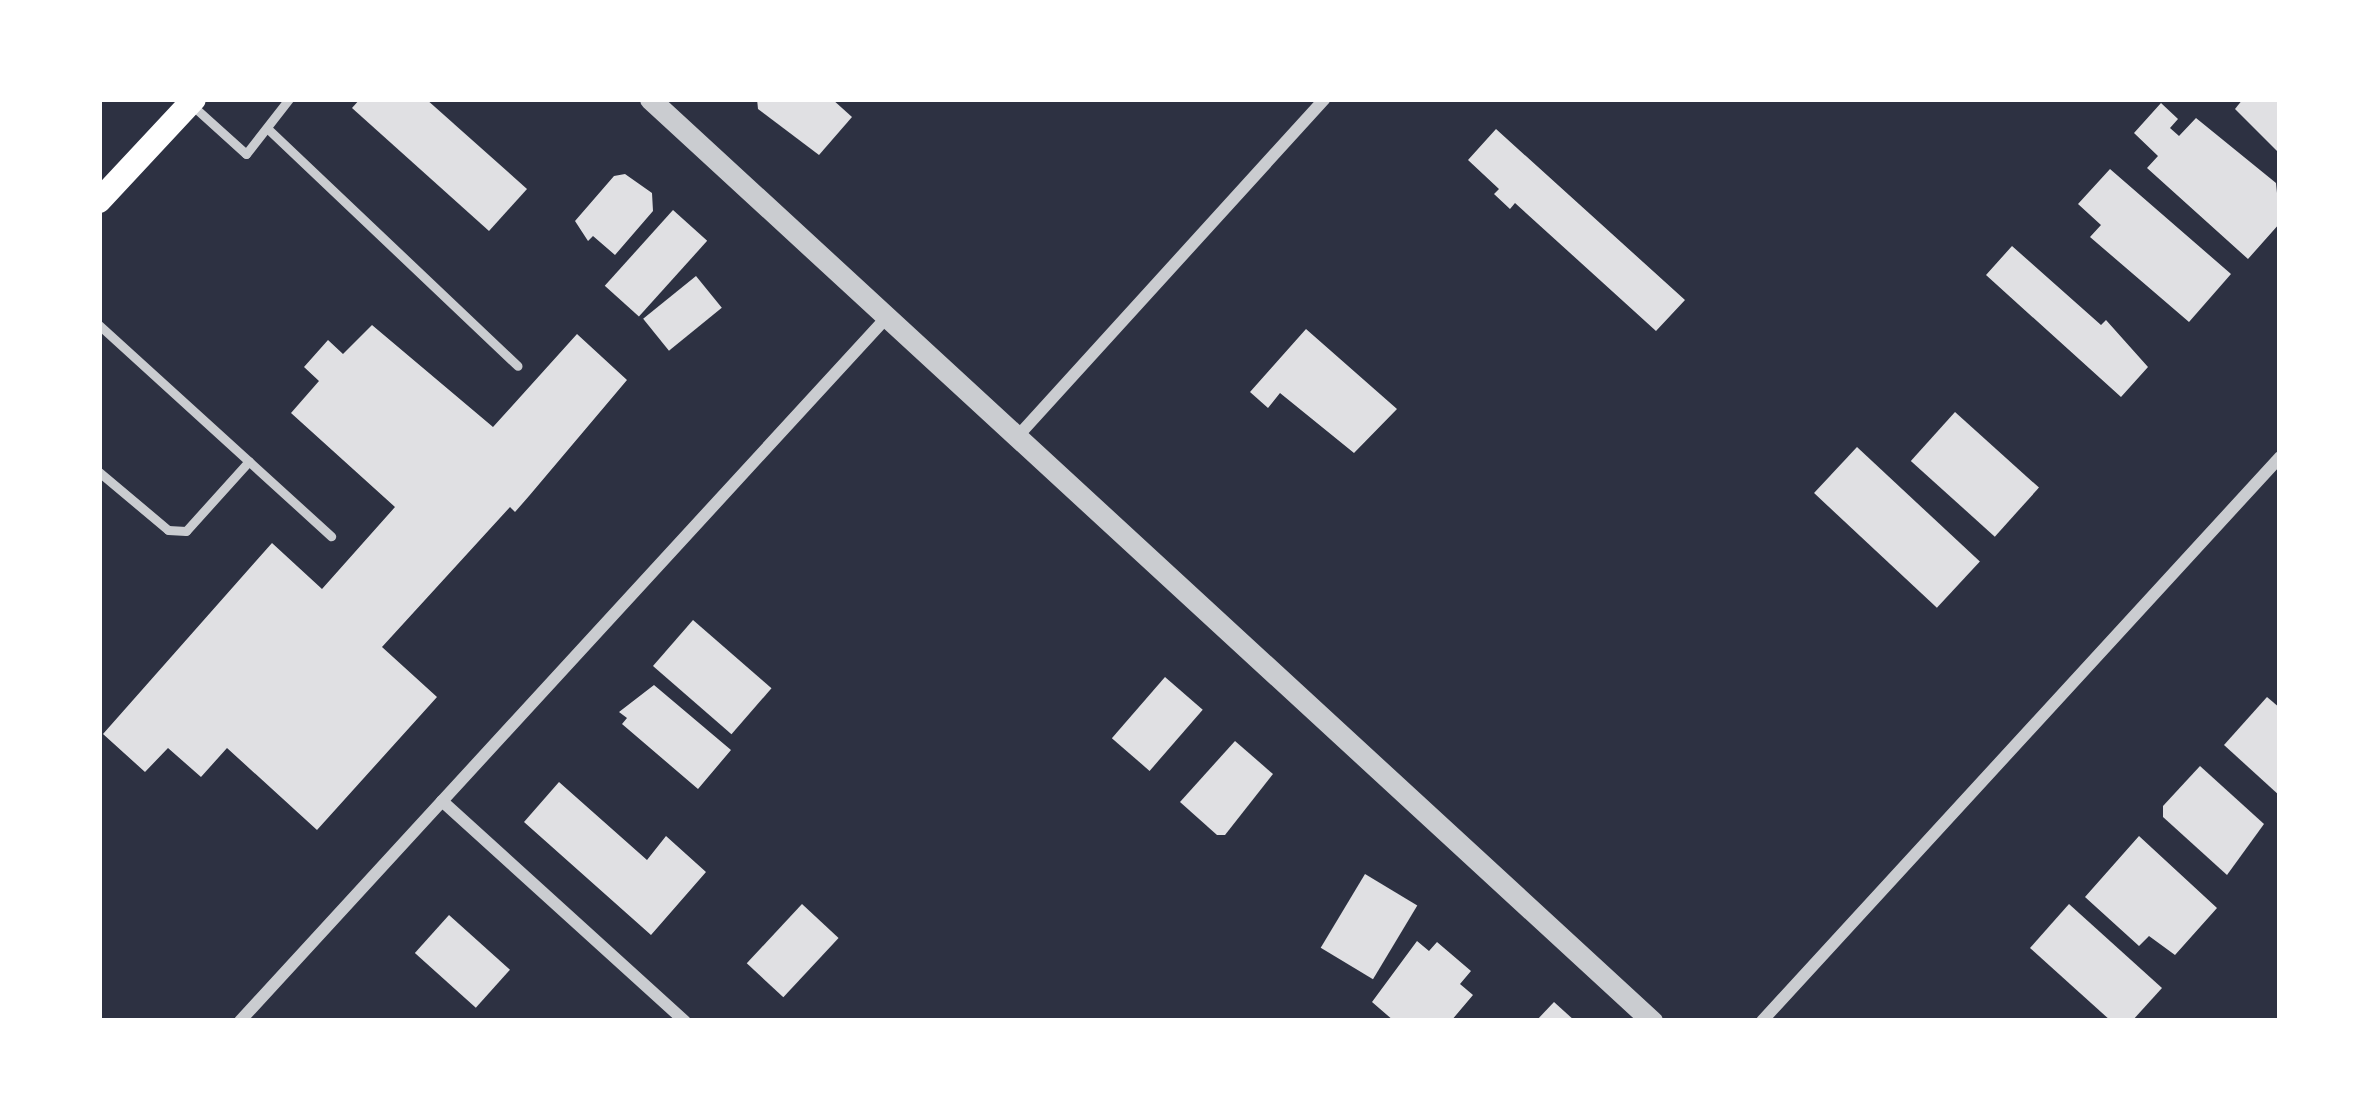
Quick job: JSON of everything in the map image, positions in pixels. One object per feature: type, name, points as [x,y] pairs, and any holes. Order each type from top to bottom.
[{"type":"main road","points":[[99,200],[192,101]]},
{"type":"street","points":[[650,99],[1642,1018]]},
{"type":"street","points":[[1017,437],[1325,99]]},
{"type":"street","points":[[240,1021],[886,317]]},
{"type":"street","points":[[1762,1021],[2280,457]]},
{"type":"street","points":[[442,801],[685,1021]]},
{"type":"lane","points":[[192,101],[246,154],[289,99]]},
{"type":"lane","points":[[268,129],[518,366]]},
{"type":"lane","points":[[99,325],[331,536]]},
{"type":"lane","points":[[99,472],[168,530],[186,531],[248,461]]},
{"type":"building","points":[[360,99],[426,99],[527,189],[489,231],[352,108]]},
{"type":"building","points":[[757,99],[832,99],[852,117],[819,155],[758,109]]},
{"type":"building","points":[[2243,99],[2280,99],[2280,154],[2235,109]]},
{"type":"building","points":[[2161,103],[2178,119],[2170,128],[2179,136],[2196,118],[2276,183],[2280,223],[2248,259],[2147,168],[2158,156],[2134,133]]},
{"type":"building","points":[[1496,129],[1685,300],[1656,331],[1515,203],[1510,209],[1494,194],[1499,189],[1468,160]]},
{"type":"building","points":[[2110,169],[2231,274],[2189,322],[2090,237],[2101,225],[2078,204]]},
{"type":"building","points":[[625,174],[652,193],[653,211],[615,255],[593,236],[588,241],[575,221],[614,176]]},
{"type":"building","points":[[673,210],[707,241],[639,317],[605,286]]},
{"type":"building","points":[[2012,246],[2101,325],[2106,320],[2148,367],[2121,397],[1986,275]]},
{"type":"building","points":[[696,276],[722,308],[669,351],[643,319]]},
{"type":"building","points":[[372,325],[493,427],[577,334],[627,380],[515,512],[510,507],[382,647],[437,697],[317,830],[227,748],[201,777],[168,748],[145,772],[103,734],[272,543],[322,589],[395,507],[291,413],[319,381],[304,367],[328,340],[343,354]]},
{"type":"building","points":[[1306,329],[1397,409],[1354,453],[1280,393],[1268,408],[1250,392]]},
{"type":"building","points":[[1955,412],[2039,488],[1995,537],[1911,461]]},
{"type":"building","points":[[1857,447],[1980,562],[1937,608],[1814,493]]},
{"type":"building","points":[[693,620],[771,688],[731,734],[653,666]]},
{"type":"building","points":[[1165,677],[1203,710],[1150,771],[1112,738]]},
{"type":"building","points":[[654,685],[731,750],[698,789],[622,724],[627,718],[619,712]]},
{"type":"building","points":[[2267,697],[2280,708],[2280,796],[2224,745]]},
{"type":"building","points":[[1235,741],[1273,774],[1225,835],[1217,835],[1180,802]]},
{"type":"building","points":[[2200,766],[2264,824],[2227,875],[2163,817],[2163,806]]},
{"type":"building","points":[[559,782],[647,860],[666,836],[706,872],[651,935],[524,822]]},
{"type":"building","points":[[2139,836],[2217,908],[2175,955],[2149,936],[2139,946],[2085,897]]},
{"type":"building","points":[[1365,874],[1417,905],[1373,979],[1321,948]]},
{"type":"building","points":[[802,904],[839,938],[783,997],[747,963]]},
{"type":"building","points":[[2069,904],[2162,988],[2132,1021],[2111,1021],[2030,948]]},
{"type":"building","points":[[449,915],[510,970],[476,1008],[415,953]]},
{"type":"building","points":[[1417,941],[1429,951],[1437,942],[1471,971],[1460,984],[1473,995],[1451,1021],[1394,1021],[1372,1002]]},
{"type":"building","points":[[1554,1002],[1575,1021],[1536,1021]]}]
